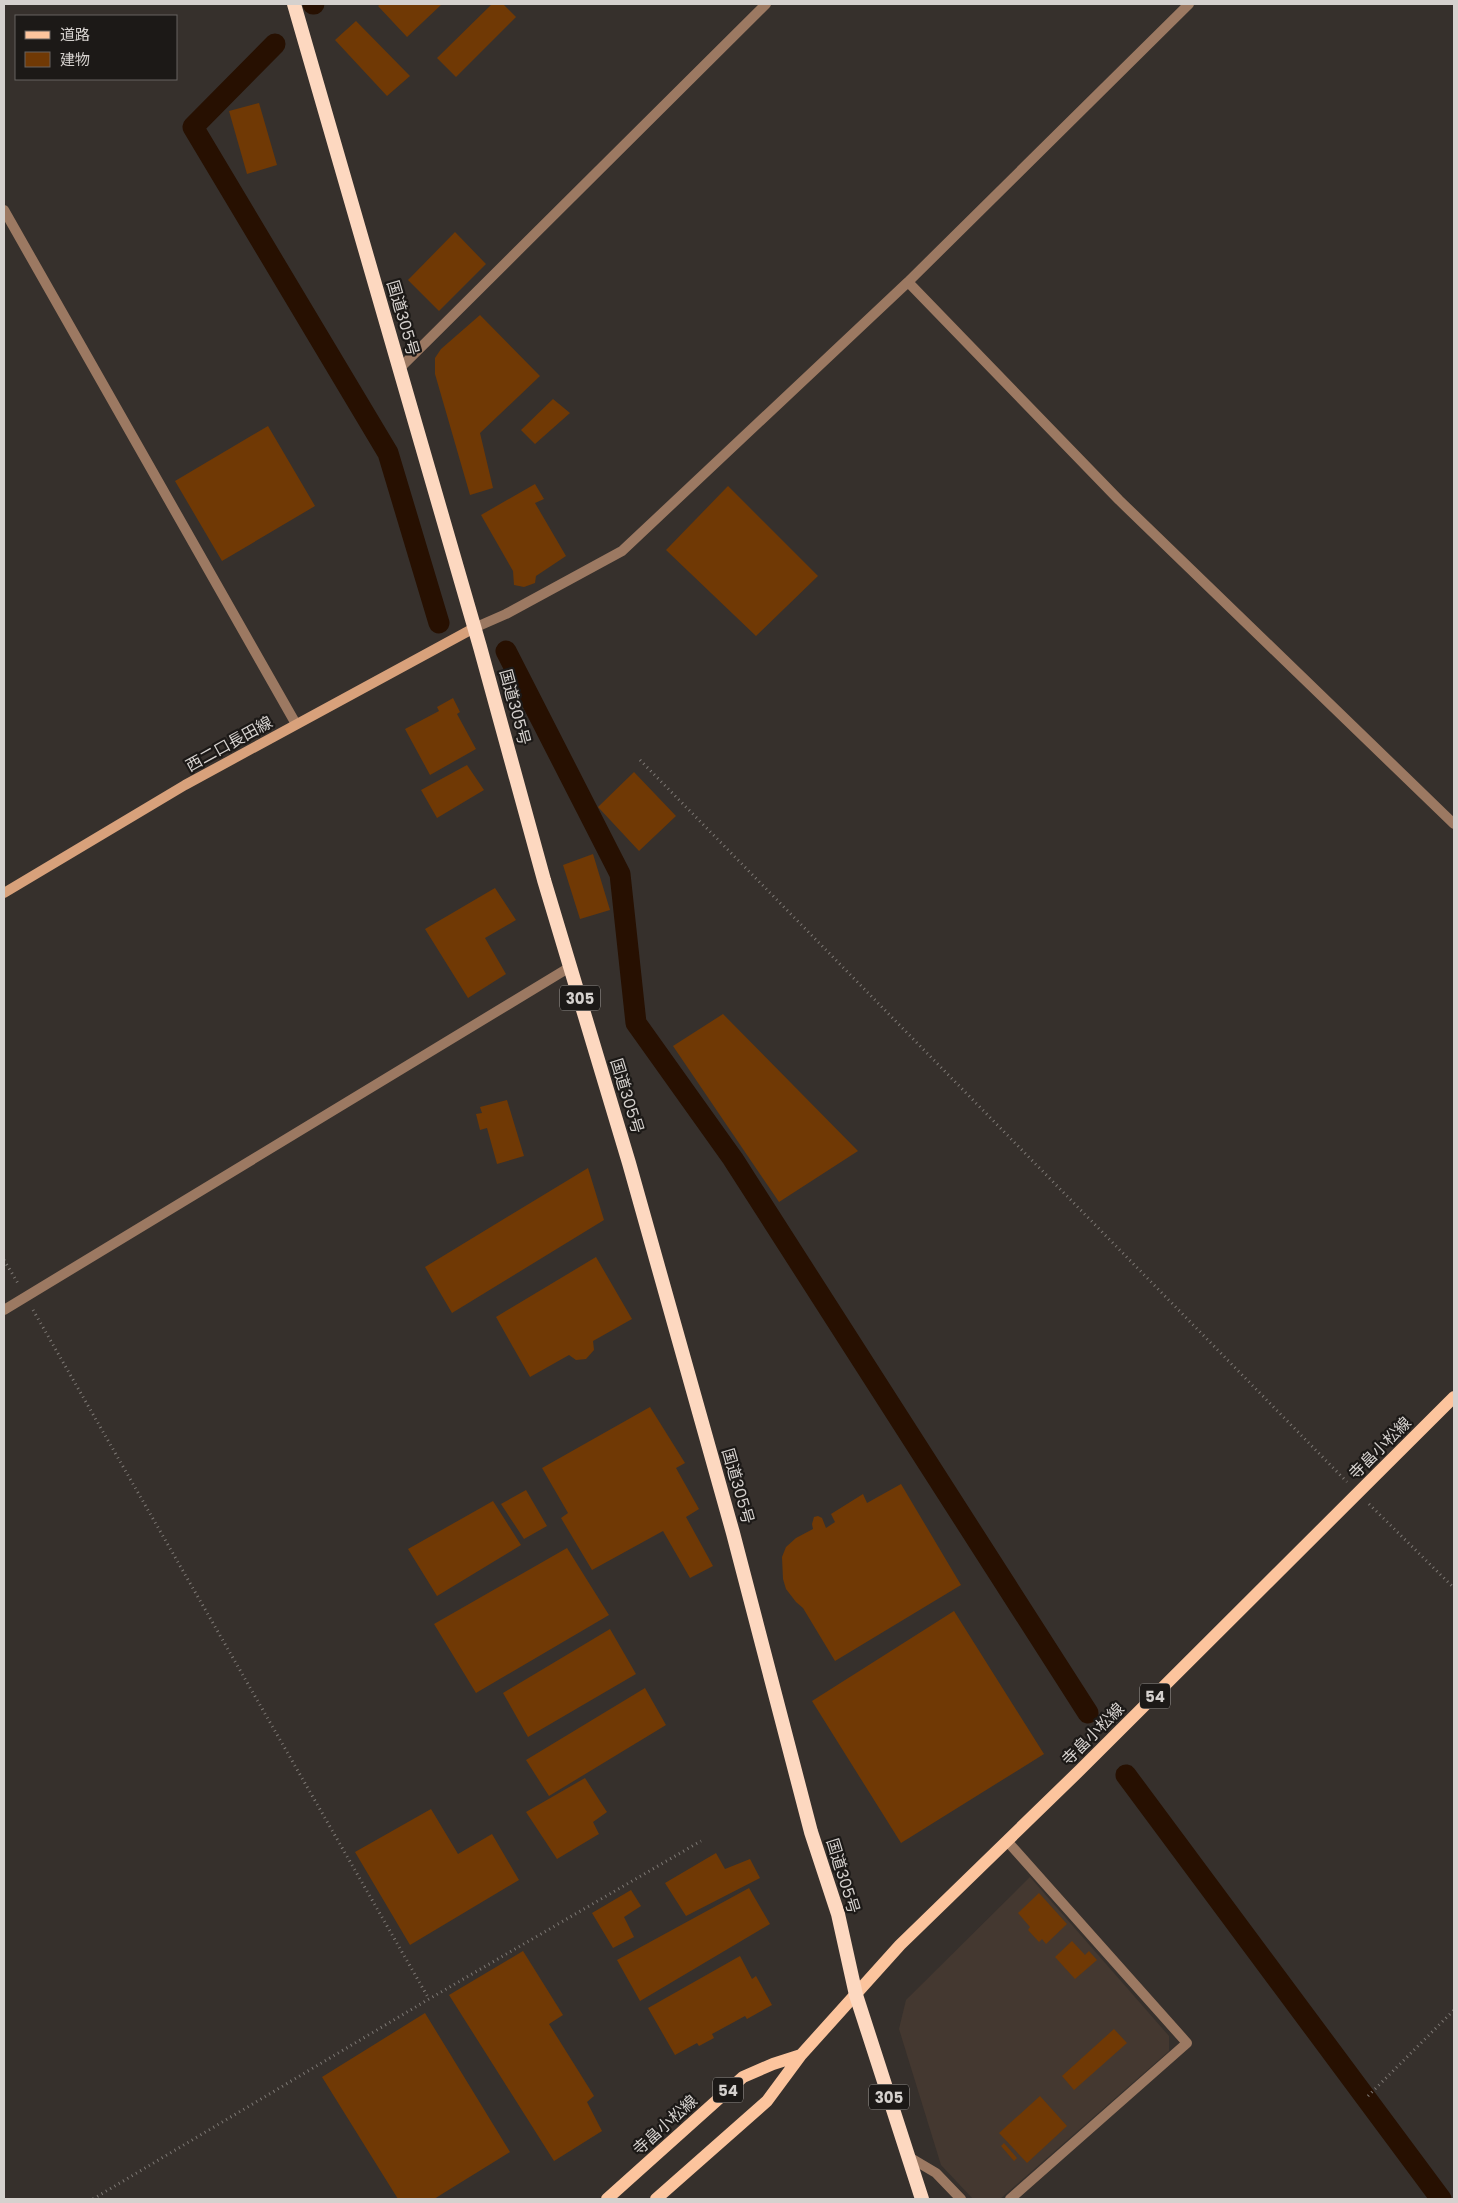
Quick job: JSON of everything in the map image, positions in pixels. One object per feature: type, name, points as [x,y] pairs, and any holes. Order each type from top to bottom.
[{"type":"highway","name":"国道305号","points":[[294,4],[570,967],[629,1162],[728,1514],[811,1832],[838,1914],[856,1995],[922,2199]]},
{"type":"main road","name":"西二口長田線","points":[[4,893],[186,785],[474,628]]},
{"type":"main road","name":"寺畠小松線","points":[[656,2199],[767,2101],[801,2055],[900,1945],[1454,1397]]},
{"type":"main road","name":"寺畠小松線","points":[[608,2199],[742,2077],[801,2055]]},
{"type":"street","points":[[399,369],[766,4]]},
{"type":"street","points":[[474,628],[506,614],[622,552],[908,282],[1189,4]]},
{"type":"street","points":[[4,210],[296,724]]},
{"type":"street","points":[[908,282],[1119,500],[1454,824]]},
{"type":"street","points":[[4,1310],[144,1227],[164,1213],[570,967]]},
{"type":"street","points":[[1007,1841],[1187,2043],[1010,2199]]},
{"type":"street","points":[[909,2157],[936,2173],[961,2199]]},
{"type":"path","points":[[640,760],[1338,1473]]},
{"type":"path","points":[[4,1260],[429,1999]]},
{"type":"path","points":[[1358,1492],[1454,1588]]},
{"type":"path","points":[[93,2199],[429,1999],[701,1841]]},
{"type":"path","points":[[1368,2096],[1454,2010]]},
{"type":"shaded area","points":[[1030,1877],[1169,2036],[1169,2051],[1000,2199],[973,2199],[941,2165],[899,2029],[906,2000]]},
{"type":"building","points":[[381,4],[442,4],[407,37],[378,6]]},
{"type":"building","points":[[492,4],[503,4],[516,17],[456,77],[437,58]]},
{"type":"building","points":[[356,21],[410,76],[387,96],[335,40]]},
{"type":"building","points":[[259,103],[277,165],[247,174],[229,111]]},
{"type":"building","points":[[455,232],[486,264],[439,311],[408,280]]},
{"type":"building","points":[[480,315],[540,376],[480,433],[493,488],[470,495],[435,374],[435,358],[441,349]]},
{"type":"building","points":[[553,399],[570,413],[535,444],[521,430]]},
{"type":"building","points":[[268,426],[315,506],[222,561],[175,481]]},
{"type":"building","points":[[535,484],[544,499],[535,503],[566,556],[536,576],[535,583],[524,587],[514,585],[513,571],[481,515]]},
{"type":"building","points":[[728,486],[818,576],[756,636],[666,550]]},
{"type":"building","points":[[453,698],[460,712],[457,714],[476,749],[430,775],[405,729],[439,711],[437,707]]},
{"type":"building","points":[[467,765],[484,790],[437,818],[421,790]]},
{"type":"building","points":[[634,772],[676,816],[639,851],[598,807]]},
{"type":"building","points":[[593,854],[610,910],[580,919],[563,865]]},
{"type":"building","points":[[495,888],[516,920],[485,938],[506,974],[468,998],[425,929]]},
{"type":"building","points":[[723,1014],[858,1151],[779,1202],[673,1046]]},
{"type":"building","points":[[507,1100],[524,1156],[497,1164],[487,1128],[480,1130],[476,1114],[482,1113],[480,1107]]},
{"type":"building","points":[[588,1168],[604,1220],[452,1313],[425,1267]]},
{"type":"building","points":[[596,1257],[632,1319],[593,1341],[594,1350],[586,1359],[576,1360],[569,1355],[530,1377],[496,1317]]},
{"type":"building","points":[[650,1407],[685,1463],[676,1468],[699,1509],[686,1517],[713,1566],[690,1578],[663,1531],[592,1570],[561,1518],[568,1513],[542,1468]]},
{"type":"building","points":[[901,1484],[961,1585],[835,1661],[803,1608],[786,1589],[783,1579],[782,1557],[786,1547],[796,1538],[813,1529],[814,1517],[822,1518],[826,1528],[835,1522],[831,1514],[863,1494],[867,1503]]},
{"type":"building","points":[[526,1490],[547,1526],[524,1539],[501,1504]]},
{"type":"building","points":[[493,1501],[521,1545],[437,1596],[408,1549]]},
{"type":"building","points":[[567,1548],[609,1615],[476,1693],[434,1624]]},
{"type":"building","points":[[954,1611],[1044,1754],[901,1843],[812,1701]]},
{"type":"building","points":[[610,1629],[636,1674],[528,1737],[503,1693]]},
{"type":"building","points":[[645,1688],[666,1725],[549,1796],[526,1760]]},
{"type":"building","points":[[585,1778],[607,1812],[593,1822],[599,1834],[557,1859],[526,1812]]},
{"type":"building","points":[[431,1809],[458,1854],[492,1834],[519,1880],[410,1945],[355,1852]]},
{"type":"building","points":[[716,1853],[725,1869],[750,1859],[760,1878],[686,1916],[665,1883]]},
{"type":"building","points":[[749,1888],[770,1924],[640,2001],[617,1960]]},
{"type":"building","points":[[631,1890],[641,1906],[624,1917],[634,1937],[613,1948],[592,1913]]},
{"type":"building","points":[[1039,1893],[1067,1924],[1046,1944],[1042,1939],[1039,1942],[1028,1930],[1030,1927],[1018,1913]]},
{"type":"building","points":[[1072,1941],[1085,1955],[1089,1951],[1097,1960],[1075,1979],[1055,1957]]},
{"type":"building","points":[[523,1951],[563,2015],[549,2024],[594,2096],[587,2102],[602,2131],[554,2161],[449,1995]]},
{"type":"building","points":[[740,1956],[752,1979],[756,1976],[772,2005],[747,2019],[745,2016],[712,2034],[714,2038],[699,2046],[697,2043],[675,2055],[648,2008]]},
{"type":"building","points":[[425,2013],[510,2152],[434,2199],[398,2199],[322,2077]]},
{"type":"building","points":[[1114,2029],[1127,2043],[1074,2090],[1062,2076]]},
{"type":"building","points":[[1040,2096],[1067,2126],[1027,2163],[999,2133]]},
{"type":"building","points":[[1004,2143],[1017,2158],[1014,2161],[1001,2146]]},
{"type":"waterway","points":[[275,44],[193,127],[388,453],[439,623]]},
{"type":"waterway","points":[[506,651],[620,874],[636,1023],[733,1159],[1088,1713]]},
{"type":"waterway","points":[[1126,1775],[1441,2199]]}]
